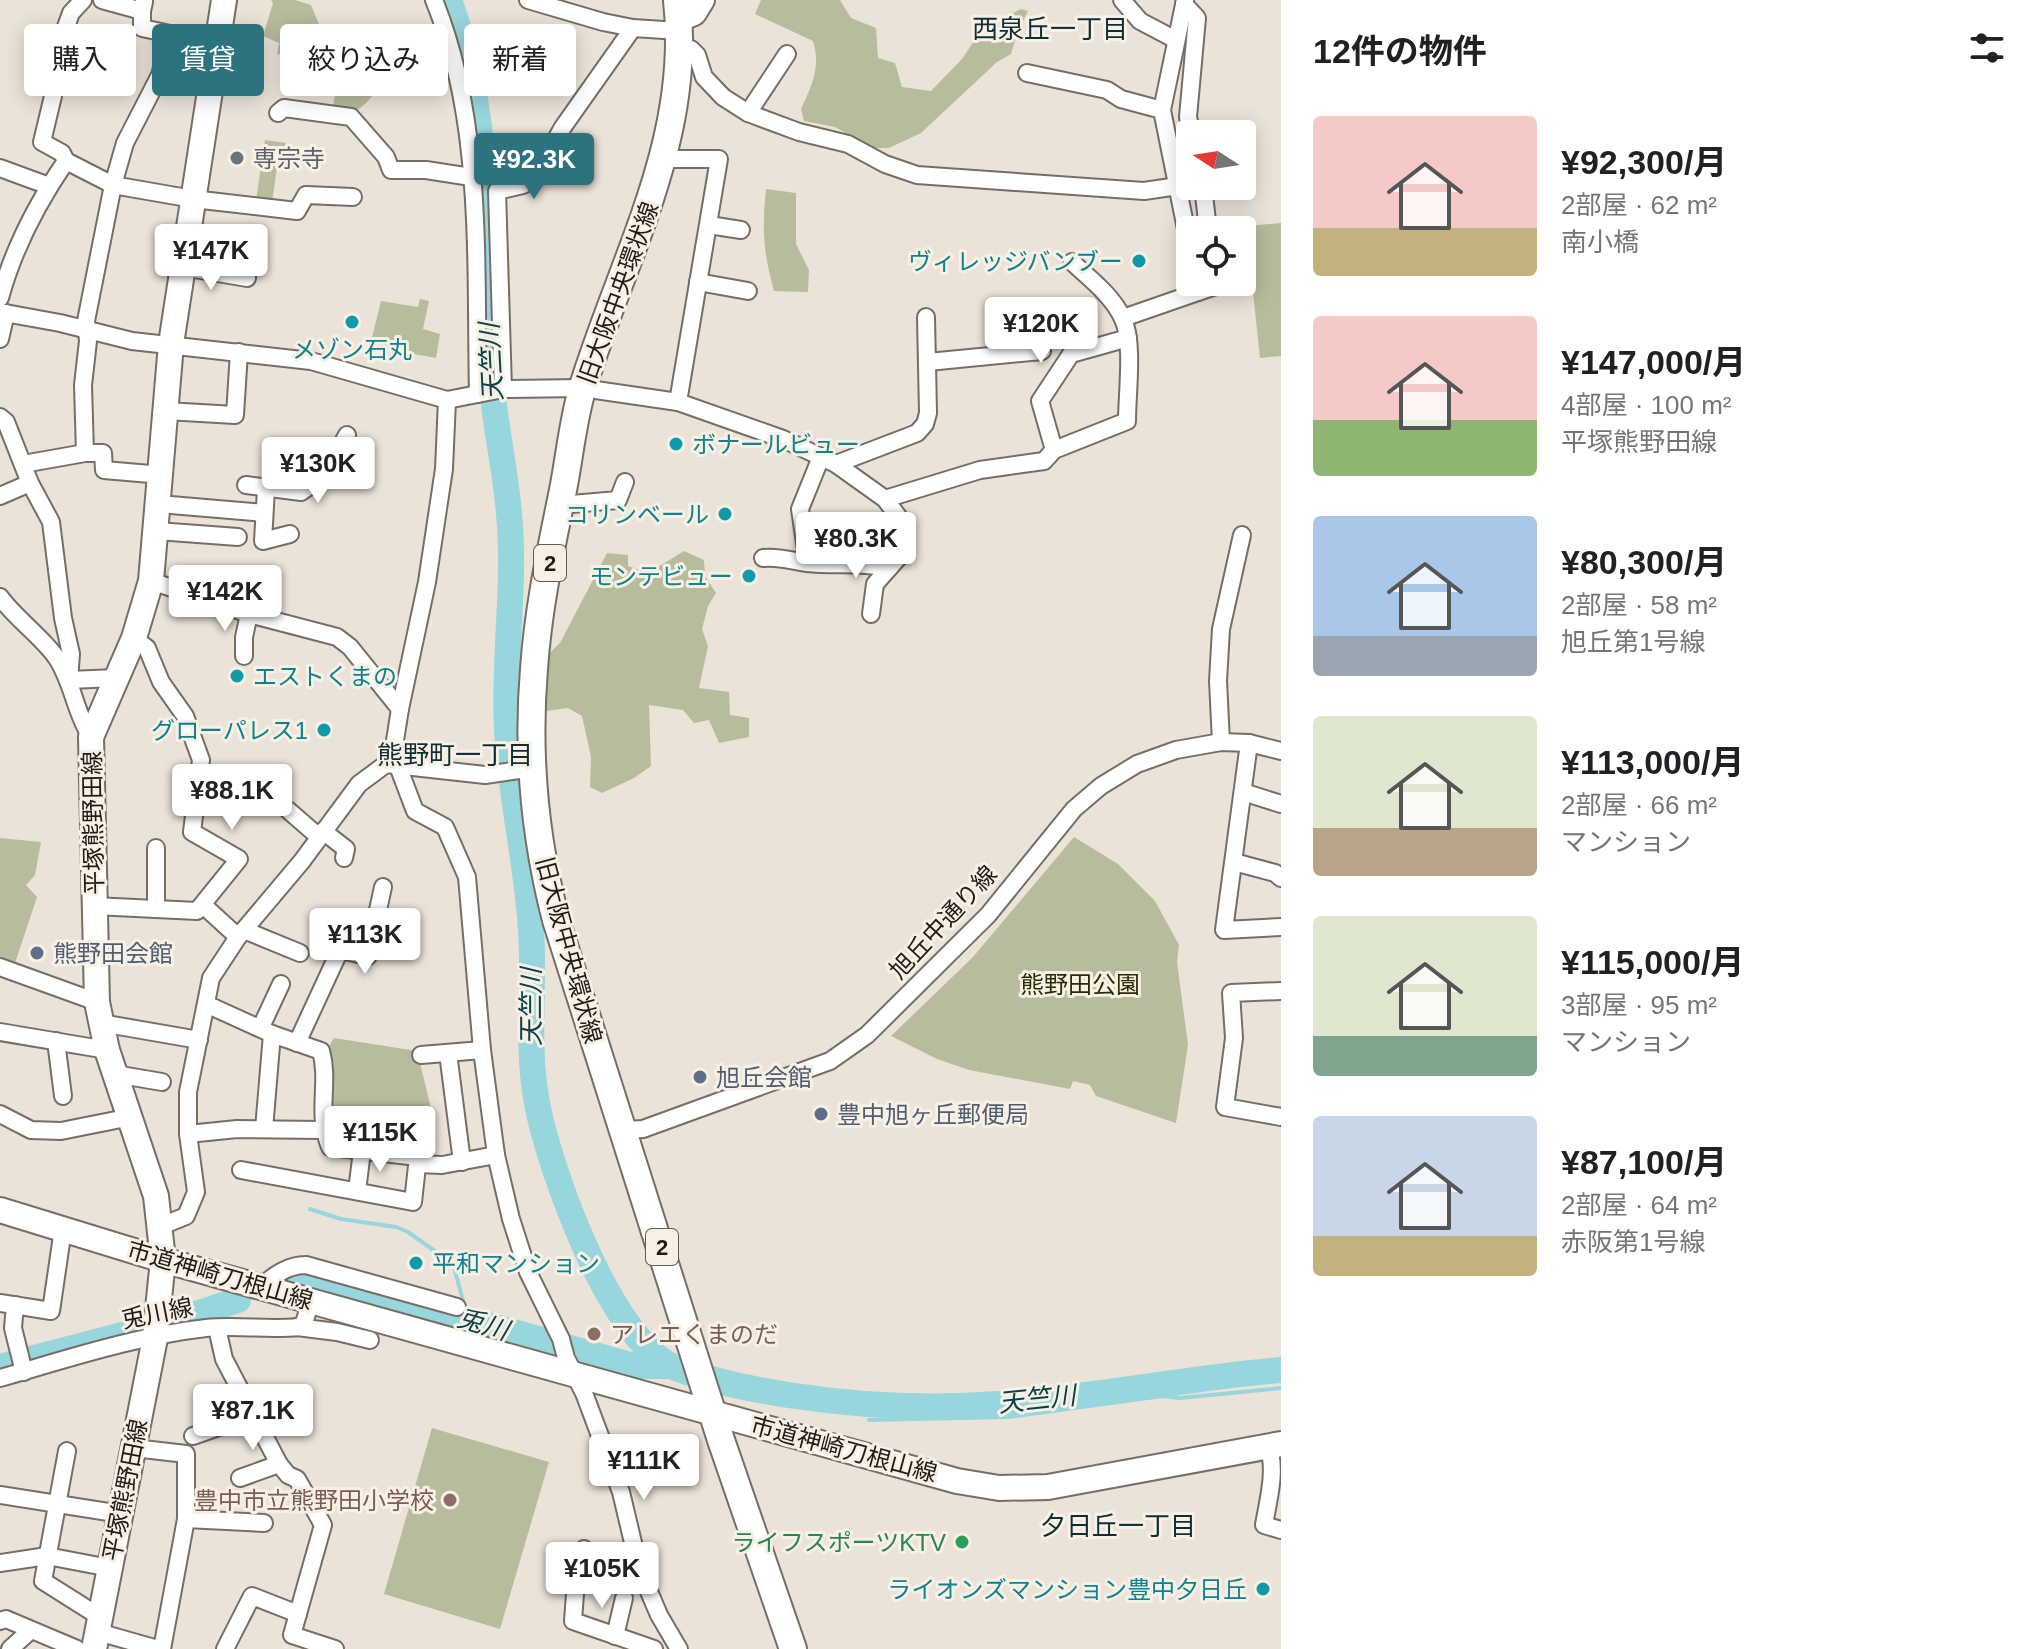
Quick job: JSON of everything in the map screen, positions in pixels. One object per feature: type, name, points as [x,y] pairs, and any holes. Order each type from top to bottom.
[{"type":"main road","name":"旧大阪中央環状線","points":[[679,24],[675,101],[664,159],[582,388],[538,626],[527,769],[553,910],[599,1061],[793,1649]]},
{"type":"street","points":[[67,24],[71,13],[83,0]]},
{"type":"street","points":[[102,0],[143,5],[142,28],[152,30]]},
{"type":"street","name":"平塚熊野田線","points":[[220,24],[224,0]]},
{"type":"street","points":[[434,0],[446,30],[469,134],[491,391]]},
{"type":"street","points":[[528,0],[633,28],[679,24],[694,13],[702,0]]},
{"type":"street","points":[[1122,0],[1140,21],[1176,40]]},
{"type":"street","points":[[1176,176],[1162,110],[1185,2]]},
{"type":"street","points":[[1185,2],[1197,18],[1189,120]]},
{"type":"street","points":[[679,24],[697,55],[704,77],[723,97],[748,113],[799,132],[848,144],[885,164],[917,175],[1144,191],[1176,186]]},
{"type":"street","points":[[278,113],[284,108],[351,117],[386,157],[391,170],[426,170],[497,191],[523,185],[536,175],[563,127],[633,28]]},
{"type":"street","points":[[748,113],[787,54]]},
{"type":"street","points":[[1027,73],[1107,90],[1121,99],[1162,110]]},
{"type":"street","points":[[85,453],[83,385],[86,321],[113,185],[125,143],[152,91]]},
{"type":"street","points":[[53,96],[42,142],[62,153],[66,161],[113,185],[193,199],[297,211],[306,195],[353,197]]},
{"type":"street","name":"平塚熊野田線","points":[[98,1633],[156,1329],[163,1260],[156,1196],[107,1050],[99,1013],[91,737],[134,638],[151,581],[171,344],[209,96]]},
{"type":"street","points":[[664,159],[719,159],[678,402]]},
{"type":"street","points":[[0,339],[7,271],[49,186],[66,161]]},
{"type":"street","points":[[0,168],[49,186]]},
{"type":"street","points":[[491,391],[497,191]]},
{"type":"street","points":[[709,225],[741,230]]},
{"type":"street","points":[[885,499],[980,470],[1044,461],[1054,450],[1127,421],[1128,338],[1123,318],[1098,286],[1072,262]]},
{"type":"street","points":[[183,267],[247,278]]},
{"type":"street","points":[[698,282],[748,291]]},
{"type":"street","points":[[1123,318],[1176,296]]},
{"type":"street","points":[[2,308],[132,341],[311,361],[447,400],[491,391],[582,388],[678,402],[783,439],[829,461],[885,499],[900,519],[906,549],[875,584],[871,614]]},
{"type":"street","points":[[808,563],[800,509],[829,461],[917,433],[925,424],[928,413],[926,317]]},
{"type":"street","points":[[1054,450],[1040,401],[1071,354],[1128,338]]},
{"type":"street","points":[[928,362],[1042,351]]},
{"type":"street","points":[[166,411],[235,415],[239,352]]},
{"type":"street","points":[[447,400],[444,469],[427,582],[393,753],[415,811],[445,827],[467,877],[482,1050],[496,1155],[511,1219],[528,1272],[567,1356],[621,1492],[639,1568],[673,1648]]},
{"type":"street","points":[[0,417],[6,422],[30,483],[51,522],[63,618],[71,654],[69,680]]},
{"type":"street","points":[[246,485],[301,492],[314,484],[347,435]]},
{"type":"street","points":[[307,448],[339,451]]},
{"type":"street","points":[[23,464],[85,453],[103,453],[104,470],[162,475]]},
{"type":"street","points":[[560,505],[618,500],[625,482]]},
{"type":"street","points":[[0,496],[30,483]]},
{"type":"street","points":[[266,489],[263,541],[290,534]]},
{"type":"street","points":[[159,504],[264,513]]},
{"type":"street","points":[[157,531],[238,537]]},
{"type":"street","points":[[1221,742],[1218,681],[1221,629],[1242,535]]},
{"type":"street","points":[[763,558],[808,563],[870,564],[889,568]]},
{"type":"street","points":[[151,581],[249,614],[337,637],[350,647],[400,709]]},
{"type":"street","points":[[1,598],[55,655],[69,680],[82,724],[91,737]]},
{"type":"street","points":[[244,656],[249,614]]},
{"type":"street","points":[[94,906],[197,911],[239,859],[192,832],[201,760],[185,716],[161,682],[147,648],[134,638]]},
{"type":"street","points":[[69,680],[116,678]]},
{"type":"street","name":"旭丘中通り線","points":[[624,1130],[643,1129],[830,1061],[867,1035],[988,915],[1074,809],[1137,764],[1176,750],[1221,742],[1249,743],[1281,751]]},
{"type":"street","points":[[1249,743],[1224,930],[1281,927]]},
{"type":"street","points":[[161,1226],[186,1216],[196,1192],[188,1134],[188,1092],[211,978],[241,934],[359,784],[386,764],[485,775],[527,769]]},
{"type":"street","points":[[1243,792],[1281,804]]},
{"type":"street","points":[[288,810],[346,849],[344,858]]},
{"type":"street","points":[[156,848],[156,909]]},
{"type":"street","points":[[1234,862],[1275,873],[1281,878]]},
{"type":"street","points":[[297,1043],[340,950],[368,956],[383,887]]},
{"type":"street","points":[[203,905],[241,934],[300,953]]},
{"type":"street","points":[[372,939],[405,945]]},
{"type":"street","points":[[0,967],[99,1013],[199,1040]]},
{"type":"street","points":[[264,1129],[266,1030],[281,984]]},
{"type":"street","points":[[1281,991],[1231,993],[1234,1038],[1225,1107],[1281,1117]]},
{"type":"street","points":[[206,1004],[321,1051],[324,1063],[323,1130],[330,1147],[418,1157],[413,1202],[241,1170]]},
{"type":"street","points":[[0,1032],[107,1050]]},
{"type":"street","points":[[56,1041],[63,1096]]},
{"type":"street","points":[[421,1055],[482,1050]]},
{"type":"street","points":[[448,1053],[462,1162]]},
{"type":"street","points":[[115,1074],[162,1082]]},
{"type":"street","points":[[0,1114],[31,1130],[61,1131],[131,1117]]},
{"type":"street","points":[[188,1134],[237,1129],[323,1130]]},
{"type":"street","points":[[357,1191],[362,1151]]},
{"type":"street","points":[[418,1164],[442,1165],[496,1155]]},
{"type":"street","name":"市道神崎刀根山線","points":[[0,1210],[311,1301],[567,1356],[957,1481],[999,1488],[1048,1487],[1275,1445]]},
{"type":"street","points":[[22,1364],[7,1304],[51,1311],[63,1229]]},
{"type":"street","points":[[261,1287],[283,1271],[296,1265],[306,1265],[457,1307]]},
{"type":"street","points":[[297,1327],[304,1323],[311,1301]]},
{"type":"street","name":"兎川線","points":[[0,1378],[22,1364],[156,1329],[297,1327],[370,1340]]},
{"type":"street","points":[[217,1328],[224,1359],[279,1464],[288,1475],[297,1479],[323,1525],[292,1635],[329,1648]]},
{"type":"street","points":[[193,1436],[253,1415]]},
{"type":"street","points":[[1275,1445],[1271,1454],[1270,1490],[1264,1525],[1281,1530]]},
{"type":"street","points":[[67,1451],[43,1581],[98,1633],[160,1649],[186,1519],[186,1454],[134,1448]]},
{"type":"street","points":[[240,1478],[279,1464]]},
{"type":"street","points":[[0,1495],[121,1514]]},
{"type":"street","points":[[186,1519],[264,1523]]},
{"type":"street","points":[[584,1549],[576,1580],[573,1621],[654,1649]]},
{"type":"street","points":[[0,1563],[47,1556],[110,1568]]},
{"type":"street","points":[[225,1649],[252,1596],[298,1614]]},
{"type":"street","points":[[615,1636],[624,1598]]},
{"type":"street","points":[[0,1621],[6,1619],[77,1649]]},
{"type":"street","points":[[10,1649],[31,1630]]},
{"type":"green space","points":[[271,0],[295,0],[311,5],[320,24],[280,24],[280,55],[277,54],[279,43],[264,36],[273,3]]},
{"type":"green space","points":[[761,0],[840,0],[851,18],[876,28],[878,58],[895,63],[902,87],[931,91],[962,59],[982,29],[1021,9],[1028,11],[1011,54],[997,62],[921,133],[889,148],[872,148],[835,127],[804,121],[801,109],[816,68],[813,41],[755,14]]},
{"type":"green space","points":[[335,96],[372,96],[353,113],[333,109]]},
{"type":"green space","points":[[265,140],[286,143],[283,167],[277,167],[272,203],[256,200]]},
{"type":"green space","points":[[766,189],[796,193],[796,244],[809,270],[808,292],[774,291],[764,240]]},
{"type":"green space","points":[[1281,223],[1281,356],[1260,358],[1253,296],[1256,296],[1256,225]]},
{"type":"green space","points":[[420,299],[429,301],[423,329],[440,334],[436,358],[370,346],[381,301],[418,307]]},
{"type":"green space","points":[[684,551],[704,560],[705,576],[716,593],[708,606],[702,629],[708,646],[699,688],[729,692],[730,715],[749,718],[749,737],[719,743],[709,720],[694,723],[683,710],[649,705],[651,766],[602,793],[590,787],[591,757],[582,716],[568,708],[540,712],[542,660],[560,643],[607,553],[628,555],[628,566],[648,573]]},
{"type":"green space","name":"熊野田公園","points":[[1074,837],[1118,864],[1155,901],[1179,945],[1177,962],[1188,1045],[1176,1123],[1096,1096],[1090,1085],[1073,1081],[1070,1089],[969,1070],[937,1059],[891,1036],[973,957]]},
{"type":"green space","points":[[0,838],[41,842],[35,875],[26,885],[37,897],[15,963],[0,958]]},
{"type":"green space","points":[[334,1038],[417,1051],[434,1120],[373,1116],[370,1145],[338,1143],[330,1126],[327,1049]]},
{"type":"green space","points":[[432,1428],[549,1462],[500,1629],[384,1594]]},
{"type":"waterway","name":"天竺川","points":[[449,0],[473,88],[484,179],[491,382],[511,541],[507,728],[531,930],[534,1081],[544,1132],[569,1209],[607,1290],[629,1325],[652,1352],[676,1368],[734,1385],[820,1399],[871,1404],[973,1406],[1281,1370]]},
{"type":"waterway","points":[[310,1209],[341,1219],[396,1227],[408,1232],[453,1264],[464,1304]]},
{"type":"waterway","name":"兎川","points":[[295,1277],[318,1277],[634,1366],[671,1366]]},
{"type":"waterway","name":"兎川","points":[[0,1367],[172,1322],[238,1300]]},
{"type":"waterway","points":[[869,1420],[1009,1417],[1162,1396],[1180,1398],[1281,1388]]},
{"type":"place","name":"専宗寺","points":[[237,158]]},
{"type":"place","name":"ヴィレッジバンブー","points":[[1139,261]]},
{"type":"place","name":"メゾン石丸","points":[[352,322]]},
{"type":"place","name":"ボナールビュー","points":[[676,444]]},
{"type":"place","name":"コリンベール","points":[[725,514]]},
{"type":"place","name":"モンテビュー","points":[[749,576]]},
{"type":"place","name":"エストくまの","points":[[237,676]]},
{"type":"place","name":"グローパレス1","points":[[324,730]]},
{"type":"place","name":"熊野田会館","points":[[37,953]]},
{"type":"place","name":"旭丘会館","points":[[700,1077]]},
{"type":"place","name":"豊中旭ヶ丘郵便局","points":[[821,1114]]},
{"type":"place","name":"平和マンション","points":[[416,1263]]},
{"type":"place","name":"アレエくまのだ","points":[[594,1334]]},
{"type":"place","name":"豊中市立熊野田小学校","points":[[450,1500]]},
{"type":"place","name":"ライフスポーツKTV","points":[[962,1542]]},
{"type":"place","name":"ライオンズマンション豊中夕日丘","points":[[1263,1589]]},
{"type":"district","name":"西泉丘一丁目","points":[[1050,29]]},
{"type":"district","name":"熊野町一丁目","points":[[455,755]]},
{"type":"district","name":"夕日丘一丁目","points":[[1118,1526]]}]
